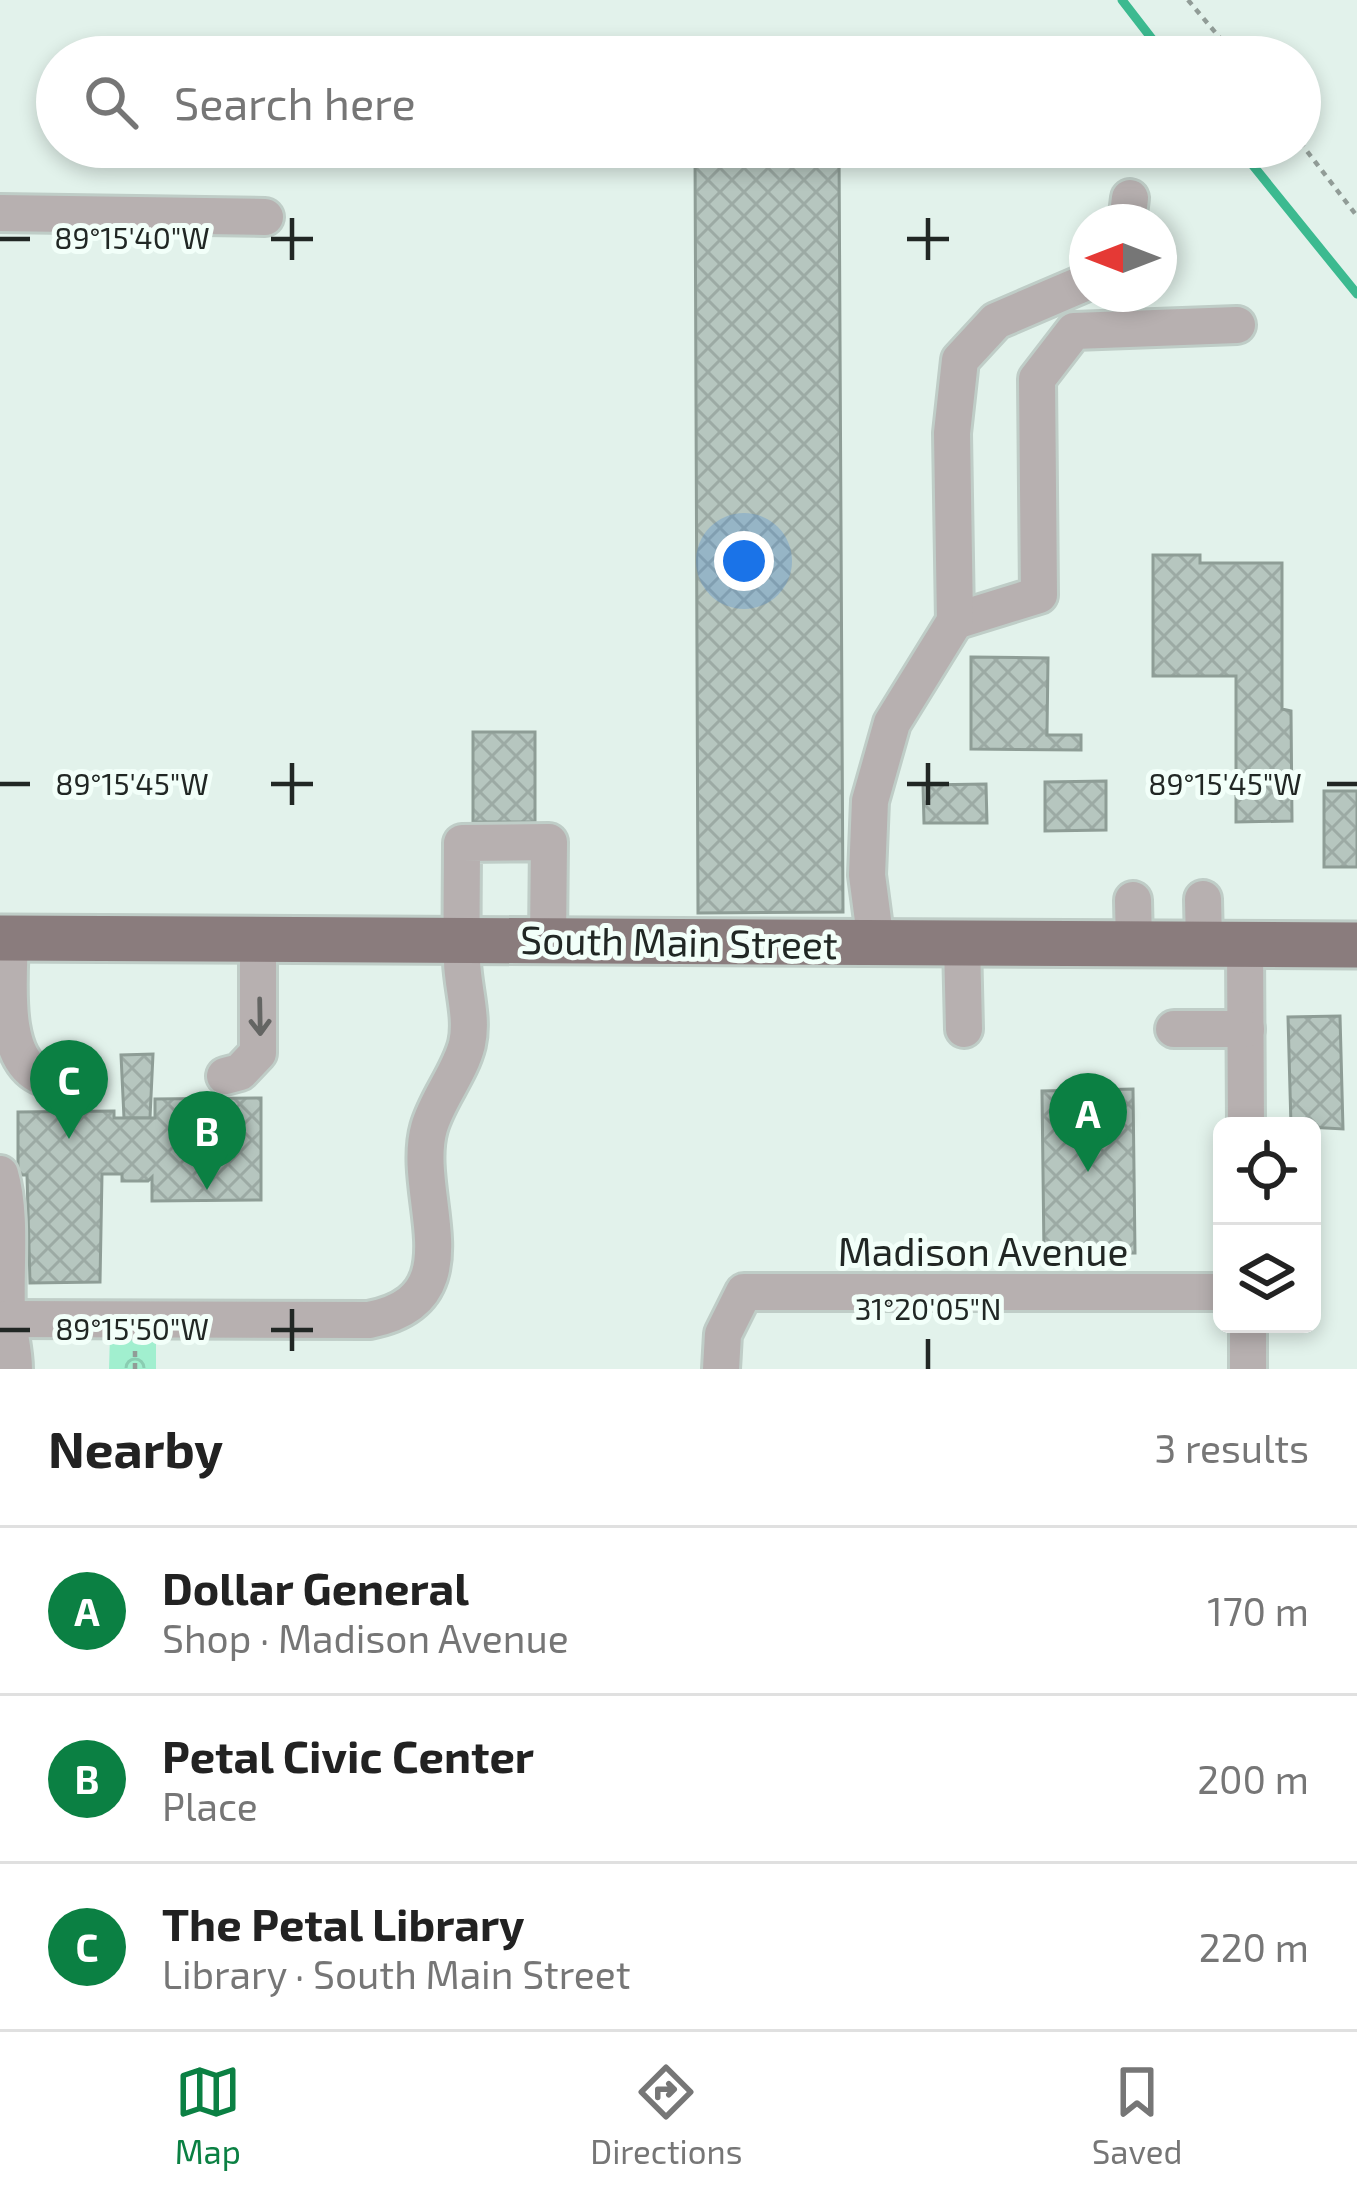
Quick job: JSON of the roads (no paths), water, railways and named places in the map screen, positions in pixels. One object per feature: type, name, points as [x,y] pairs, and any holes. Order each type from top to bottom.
[{"type":"main road","name":"South Main Street","points":[[5,938],[962,943],[1134,922],[1224,945],[1357,945]]},
{"type":"street","points":[[0,213],[265,217]]},
{"type":"street","points":[[876,943],[867,874],[870,801],[892,722],[955,621],[952,433],[960,360],[996,321],[1069,290]]},
{"type":"street","points":[[955,621],[1039,595],[1037,379],[1074,331],[1238,325]]},
{"type":"street","points":[[7,1319],[369,1320],[403,1310],[430,1280],[434,1240],[428,1130],[467,1043],[462,843],[548,842],[548,939]]},
{"type":"street","points":[[1203,899],[1224,945],[1246,1029],[1246,1117]]},
{"type":"street","points":[[5,938],[14,1057],[22,1067],[43,1077]]},
{"type":"street","points":[[225,1076],[240,1072],[258,1053],[258,939]]},
{"type":"street","points":[[962,943],[964,1029]]},
{"type":"street","points":[[1174,1029],[1246,1029]]},
{"type":"street","points":[[0,1174],[14,1369]]},
{"type":"street","name":"Madison Avenue","points":[[721,1369],[723,1334],[744,1292],[1213,1292]]},
{"type":"street","points":[[1248,1333],[1248,1369]]},
{"type":"waterway","points":[[1122,0],[1150,36]]},
{"type":"waterway","points":[[1255,168],[1357,294]]},
{"type":"place","name":"The Petal Library","points":[[69,1139]]},
{"type":"place","name":"Dollar General","points":[[1088,1172]]},
{"type":"place","name":"Petal Civic Center","points":[[207,1190]]}]
